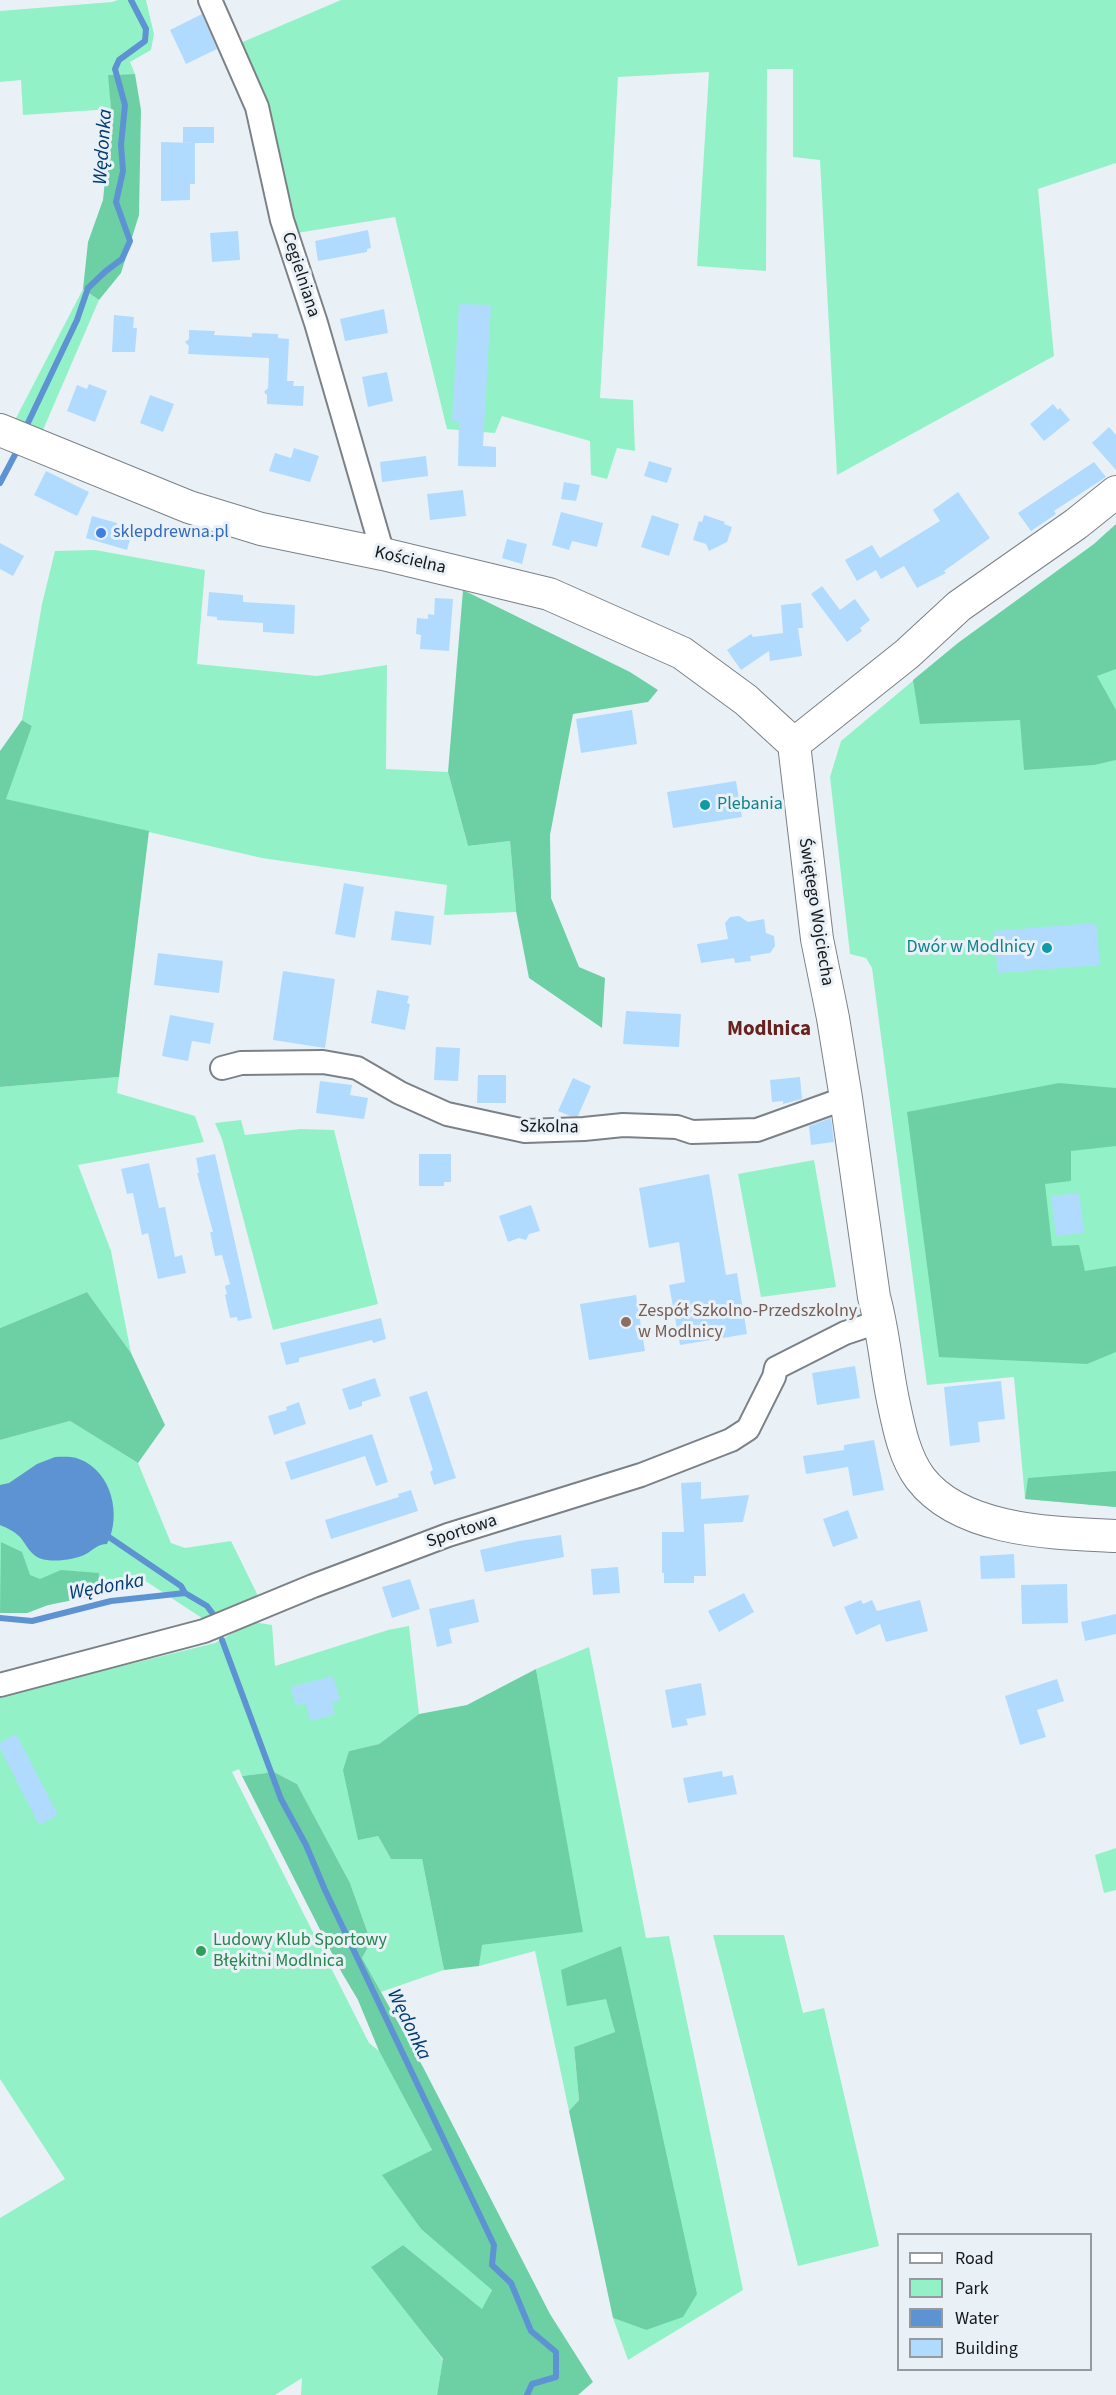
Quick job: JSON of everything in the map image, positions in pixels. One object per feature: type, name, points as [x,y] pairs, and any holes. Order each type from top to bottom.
[{"type":"street","name":"Cegielniana","points":[[210,0],[257,107],[282,220],[319,333],[383,554]]},
{"type":"street","name":"Kościelna","points":[[0,430],[189,507],[261,529],[383,554],[549,594],[682,653],[746,700],[794,744]]},
{"type":"street","points":[[794,744],[907,654],[959,606],[1076,524],[1116,492]]},
{"type":"street","name":"Świętego Wojciecha","points":[[794,744],[817,939],[846,1098],[874,1297],[881,1321],[897,1419],[910,1460],[921,1480],[954,1508],[981,1519],[1025,1529],[1116,1536]]},
{"type":"street","name":"Szkolna","points":[[222,1068],[241,1063],[323,1062],[357,1068],[400,1093],[447,1114],[525,1131],[623,1125],[677,1127],[693,1131],[757,1130],[846,1098]]},
{"type":"street","name":"Sportowa","points":[[0,1685],[204,1631],[313,1586],[448,1535],[641,1475],[730,1440],[748,1429],[774,1377],[776,1368],[845,1333],[881,1321]]},
{"type":"green space","points":[[118,0],[146,0],[154,34],[151,50],[130,62],[135,74],[109,75],[111,109],[23,115],[21,80],[0,82],[0,11]]},
{"type":"green space","points":[[341,0],[1116,0],[1116,163],[1038,189],[1054,356],[837,475],[820,160],[793,157],[793,69],[767,69],[766,271],[697,266],[709,72],[618,77],[600,398],[633,400],[635,451],[617,448],[607,479],[591,475],[590,441],[502,416],[495,433],[447,429],[395,217],[297,233],[238,44]]},
{"type":"green space","points":[[135,74],[141,110],[139,215],[121,273],[99,300],[83,289],[88,242],[103,200],[111,109],[108,75]]},
{"type":"green space","points":[[83,289],[99,300],[43,430],[15,420]]},
{"type":"green space","points":[[1116,524],[1116,669],[1097,676],[1116,710],[1116,760],[1094,765],[1024,770],[1020,720],[920,724],[913,680],[958,643],[1094,544]]},
{"type":"green space","points":[[1108,531],[1116,538],[1116,1507],[1025,1499],[1014,1377],[927,1385],[872,968],[866,958],[850,954],[830,777],[841,741],[958,643],[1094,544]]},
{"type":"green space","points":[[95,550],[205,570],[197,664],[317,676],[387,665],[386,769],[448,772],[468,846],[510,841],[516,912],[444,915],[447,885],[262,858],[5,799],[32,726],[22,720],[42,604],[55,551]]},
{"type":"green space","points":[[463,590],[630,672],[658,690],[648,702],[573,714],[550,835],[551,898],[579,967],[605,978],[602,1028],[529,978],[516,911],[510,841],[468,846],[448,772]]},
{"type":"green space","points":[[22,720],[32,726],[6,799],[149,831],[119,1077],[0,1087],[0,751]]},
{"type":"green space","points":[[119,1077],[117,1093],[195,1116],[204,1142],[78,1165],[111,1251],[131,1353],[87,1292],[0,1328],[0,1087]]},
{"type":"green space","points":[[1059,1083],[1116,1088],[1116,1146],[1071,1151],[1071,1181],[1045,1184],[1052,1246],[1079,1245],[1085,1271],[1116,1266],[1116,1352],[1087,1364],[939,1357],[907,1112]]},
{"type":"green space","points":[[241,1120],[245,1135],[301,1129],[334,1130],[378,1304],[273,1330],[222,1139],[215,1123]]},
{"type":"green space","points":[[814,1160],[836,1287],[761,1297],[738,1174]]},
{"type":"green space","points":[[87,1292],[131,1353],[165,1425],[138,1463],[70,1421],[0,1440],[0,1328]]},
{"type":"green space","points":[[70,1421],[138,1463],[171,1543],[185,1548],[231,1541],[261,1602],[208,1622],[144,1580],[98,1595],[48,1605],[27,1613],[10,1612],[0,1604],[0,1440]]},
{"type":"green space","points":[[1116,1471],[1116,1507],[1025,1499],[1028,1478]]},
{"type":"green space","points":[[1,1542],[22,1552],[30,1575],[40,1579],[61,1570],[99,1573],[98,1595],[48,1605],[27,1613],[0,1613]]},
{"type":"green space","points":[[253,1622],[272,1625],[275,1666],[388,1630],[409,1626],[419,1714],[379,1744],[349,1751],[378,1836],[391,1859],[422,1859],[444,1970],[381,1992],[362,1958],[371,1942],[350,1883],[297,1784],[274,1772],[242,1776],[239,1769],[232,1772],[369,2043],[379,2051],[432,2150],[383,2175],[421,2229],[492,2289],[483,2310],[403,2245],[372,2266],[443,2360],[437,2395],[301,2395],[302,2378],[275,2395],[0,2395],[0,2218],[65,2179],[0,2079],[0,1696],[215,1643]]},
{"type":"green space","points":[[589,1647],[646,1938],[669,1936],[743,2290],[628,2360],[613,2318],[646,2330],[621,1946],[561,1971],[607,1998],[615,2032],[574,2047],[579,2100],[569,2111],[535,1951],[479,1966],[481,1945],[582,1931],[536,1669]]},
{"type":"green space","points":[[536,1669],[583,1932],[482,1945],[479,1966],[444,1970],[422,1859],[391,1859],[378,1836],[358,1840],[343,1770],[349,1751],[379,1744],[419,1714],[467,1705]]},
{"type":"green space","points":[[274,1772],[297,1784],[350,1883],[371,1942],[362,1958],[423,2067],[550,2314],[593,2382],[578,2395],[437,2395],[443,2359],[371,2267],[403,2245],[482,2309],[492,2290],[421,2229],[382,2175],[432,2150],[379,2051],[358,2000],[242,1776]]},
{"type":"green space","points":[[1116,1848],[1116,1890],[1104,1893],[1095,1855]]},
{"type":"green space","points":[[713,1935],[784,1935],[803,2013],[824,2008],[879,2246],[798,2266]]},
{"type":"green space","points":[[621,1946],[697,2294],[683,2317],[646,2330],[613,2318],[569,2111],[579,2100],[574,2047],[615,2032],[606,1999],[567,2006],[561,1970]]},
{"type":"water","points":[[55,1457],[76,1458],[99,1473],[111,1495],[114,1521],[107,1544],[98,1546],[81,1556],[56,1561],[39,1558],[18,1535],[0,1525],[0,1485],[9,1483],[37,1464]]},
{"type":"building","points":[[202,14],[217,49],[186,64],[170,30]]},
{"type":"building","points":[[183,127],[214,127],[214,143],[183,143]]},
{"type":"building","points":[[161,142],[195,143],[195,184],[190,184],[190,200],[161,201]]},
{"type":"building","points":[[368,230],[371,248],[367,249],[367,252],[318,261],[315,241]]},
{"type":"building","points":[[238,231],[240,260],[212,262],[210,233]]},
{"type":"building","points":[[459,304],[491,305],[483,446],[496,447],[496,467],[458,466],[459,422],[452,422]]},
{"type":"building","points":[[384,309],[388,333],[345,341],[340,319]]},
{"type":"building","points":[[114,315],[134,317],[133,328],[137,328],[135,352],[112,352]]},
{"type":"building","points":[[189,330],[215,331],[214,335],[252,337],[252,333],[278,334],[278,338],[289,339],[287,381],[294,381],[293,386],[304,386],[303,406],[267,404],[267,395],[264,392],[268,388],[269,358],[188,354],[189,346],[185,342],[189,339]]},
{"type":"building","points":[[387,372],[393,401],[368,407],[362,377]]},
{"type":"building","points":[[89,384],[107,391],[95,422],[67,411],[77,385],[87,389]]},
{"type":"building","points":[[150,395],[174,404],[163,432],[140,423]]},
{"type":"building","points":[[1053,404],[1058,410],[1060,408],[1070,420],[1044,441],[1030,424]]},
{"type":"building","points":[[1109,427],[1116,435],[1116,470],[1092,443]]},
{"type":"building","points":[[294,448],[319,456],[310,482],[269,471],[275,453],[291,458]]},
{"type":"building","points":[[426,456],[428,476],[382,482],[380,462]]},
{"type":"building","points":[[649,461],[672,468],[667,483],[644,476]]},
{"type":"building","points":[[1094,462],[1106,477],[1054,511],[1056,514],[1031,531],[1018,513]]},
{"type":"building","points":[[46,471],[89,492],[77,516],[34,495]]},
{"type":"building","points":[[564,482],[580,485],[576,501],[561,499]]},
{"type":"building","points":[[463,490],[466,516],[430,520],[427,494]]},
{"type":"building","points":[[958,492],[990,538],[944,571],[946,573],[917,588],[904,566],[881,579],[876,570],[857,581],[845,560],[872,545],[880,558],[940,521],[933,510]]},
{"type":"building","points":[[561,512],[603,523],[597,547],[572,541],[569,550],[552,545]]},
{"type":"building","points":[[652,515],[679,524],[669,556],[641,547]]},
{"type":"building","points":[[704,515],[725,522],[724,524],[732,527],[727,542],[709,551],[706,544],[693,540],[699,521],[702,522]]},
{"type":"building","name":"sklepdrewna.pl","points":[[92,516],[117,523],[116,528],[132,532],[127,550],[86,538]]},
{"type":"building","points":[[507,539],[527,544],[522,564],[502,558]]},
{"type":"building","points":[[0,543],[24,556],[13,576],[0,569]]},
{"type":"building","points":[[822,586],[840,610],[855,599],[870,620],[860,628],[862,631],[847,642],[811,594]]},
{"type":"building","points":[[209,592],[243,595],[243,602],[295,605],[294,634],[263,632],[263,623],[217,620],[217,617],[207,616]]},
{"type":"building","points":[[435,598],[453,599],[449,651],[420,649],[421,635],[416,634],[417,618],[428,619],[428,614],[434,615]]},
{"type":"building","points":[[801,603],[803,628],[798,628],[802,656],[770,661],[769,651],[741,670],[727,650],[751,634],[753,637],[783,633],[781,605]]},
{"type":"building","points":[[632,710],[637,744],[581,753],[576,719]]},
{"type":"building","name":"Plebania","points":[[736,781],[742,817],[673,828],[667,792]]},
{"type":"building","points":[[344,883],[364,887],[355,938],[335,934]]},
{"type":"building","points":[[395,911],[434,916],[431,945],[391,940]]},
{"type":"building","points":[[739,916],[748,922],[764,919],[766,933],[774,936],[775,946],[770,953],[750,956],[751,961],[735,963],[734,958],[701,963],[697,944],[728,939],[725,923],[730,917]]},
{"type":"building","name":"Dwór w Modlnicy","points":[[1096,923],[1100,965],[998,973],[994,931]]},
{"type":"building","points":[[158,953],[223,961],[219,993],[154,985]]},
{"type":"building","points":[[283,971],[335,979],[325,1048],[273,1040]]},
{"type":"building","points":[[377,990],[409,996],[407,1003],[410,1004],[405,1030],[371,1023]]},
{"type":"building","points":[[626,1011],[681,1014],[679,1047],[623,1044]]},
{"type":"building","points":[[170,1015],[214,1023],[210,1044],[192,1041],[188,1061],[162,1056]]},
{"type":"building","points":[[436,1047],[460,1048],[458,1081],[434,1080]]},
{"type":"building","points":[[478,1075],[506,1075],[506,1103],[477,1103]]},
{"type":"building","points":[[800,1077],[802,1099],[783,1104],[783,1101],[772,1102],[770,1080]]},
{"type":"building","points":[[573,1078],[591,1086],[578,1116],[570,1116],[558,1111]]},
{"type":"building","points":[[320,1081],[352,1085],[350,1095],[368,1098],[364,1119],[316,1113]]},
{"type":"building","points":[[831,1118],[834,1142],[811,1145],[809,1126]]},
{"type":"building","points":[[215,1154],[252,1318],[238,1321],[237,1317],[230,1318],[225,1286],[230,1284],[222,1255],[215,1256],[210,1232],[213,1232],[197,1173],[199,1173],[196,1158]]},
{"type":"building","points":[[419,1154],[451,1154],[451,1182],[444,1182],[444,1186],[419,1186]]},
{"type":"building","points":[[149,1163],[159,1208],[165,1207],[175,1257],[182,1255],[186,1273],[158,1279],[148,1233],[142,1235],[133,1193],[127,1194],[121,1169]]},
{"type":"building","points":[[709,1174],[726,1275],[737,1273],[747,1334],[680,1345],[669,1285],[685,1282],[679,1242],[649,1248],[639,1188]]},
{"type":"building","points":[[1079,1193],[1084,1233],[1056,1236],[1051,1196]]},
{"type":"building","points":[[531,1205],[540,1231],[529,1234],[526,1240],[519,1238],[508,1242],[499,1216]]},
{"type":"building","points":[[636,1295],[645,1351],[589,1360],[580,1304]]},
{"type":"building","points":[[381,1318],[386,1339],[373,1343],[372,1340],[299,1358],[299,1362],[286,1365],[280,1343]]},
{"type":"building","points":[[855,1366],[860,1398],[817,1405],[812,1373]]},
{"type":"building","points":[[375,1378],[381,1396],[362,1402],[362,1406],[349,1410],[342,1389]]},
{"type":"building","points":[[1001,1381],[1005,1419],[978,1422],[980,1442],[950,1446],[944,1387]]},
{"type":"building","points":[[427,1391],[456,1478],[434,1485],[430,1472],[433,1470],[409,1397]]},
{"type":"building","points":[[299,1402],[306,1424],[274,1435],[268,1416],[287,1410],[286,1407]]},
{"type":"building","points":[[372,1434],[388,1482],[376,1486],[365,1456],[291,1480],[285,1462]]},
{"type":"building","points":[[874,1440],[884,1490],[853,1496],[848,1467],[806,1474],[803,1456],[844,1450],[844,1445]]},
{"type":"building","points":[[701,1482],[701,1499],[749,1495],[743,1522],[704,1524],[706,1576],[694,1576],[694,1583],[664,1583],[662,1532],[684,1532],[681,1483]]},
{"type":"building","points":[[411,1490],[418,1511],[331,1539],[325,1520],[399,1497],[398,1494]]},
{"type":"building","points":[[848,1510],[858,1538],[833,1547],[823,1519]]},
{"type":"building","points":[[561,1535],[564,1557],[485,1572],[480,1550]]},
{"type":"building","points":[[1014,1554],[1015,1578],[981,1579],[980,1556]]},
{"type":"building","points":[[618,1567],[620,1593],[593,1595],[591,1569]]},
{"type":"building","points":[[410,1579],[420,1609],[392,1618],[382,1587]]},
{"type":"building","points":[[1067,1584],[1068,1623],[1022,1624],[1021,1585]]},
{"type":"building","points":[[744,1593],[754,1612],[719,1632],[708,1611]]},
{"type":"building","points":[[474,1599],[479,1622],[449,1629],[452,1643],[437,1647],[429,1609]]},
{"type":"building","points":[[861,1600],[863,1604],[872,1600],[877,1611],[920,1600],[928,1631],[886,1642],[880,1624],[856,1635],[844,1607]]},
{"type":"building","points":[[1116,1614],[1116,1634],[1085,1641],[1081,1622]]},
{"type":"building","points":[[333,1676],[340,1701],[332,1703],[335,1714],[311,1721],[305,1703],[296,1706],[291,1687]]},
{"type":"building","points":[[1057,1679],[1064,1701],[1037,1710],[1046,1737],[1020,1745],[1005,1696]]},
{"type":"building","points":[[701,1683],[706,1715],[686,1719],[688,1725],[672,1728],[665,1690]]},
{"type":"building","points":[[16,1734],[58,1815],[39,1825],[0,1748],[0,1743]]},
{"type":"building","points":[[722,1771],[723,1777],[733,1775],[737,1794],[688,1803],[683,1778]]},
{"type":"waterway","name":"Wędonka","points":[[26,427],[77,320],[88,288],[122,259],[130,241],[116,202],[123,171],[121,145],[125,105],[115,69],[119,60],[145,41],[146,29],[131,0]]},
{"type":"waterway","name":"Wędonka","points":[[0,483],[18,449]]},
{"type":"waterway","points":[[106,1535],[181,1586],[185,1593]]},
{"type":"waterway","name":"Wędonka","points":[[0,1618],[32,1621],[111,1601],[185,1593],[207,1606],[213,1614]]},
{"type":"waterway","name":"Wędonka","points":[[222,1640],[281,1799],[306,1845],[325,1890],[494,2245],[492,2265],[511,2283],[531,2331],[556,2352],[556,2377],[532,2384],[527,2395]]},
{"type":"place","name":"sklepdrewna.pl","points":[[101,533]]},
{"type":"place","name":"Plebania","points":[[705,805]]},
{"type":"place","name":"Dwór w Modlnicy","points":[[1047,948]]},
{"type":"place","name":"Zespół Szkolno-Przedszkolny w Modlnicy","points":[[626,1322]]},
{"type":"place","name":"Ludowy Klub Sportowy Błękitni Modlnica","points":[[201,1951]]},
{"type":"district","name":"Modlnica","points":[[769,1030]]}]
